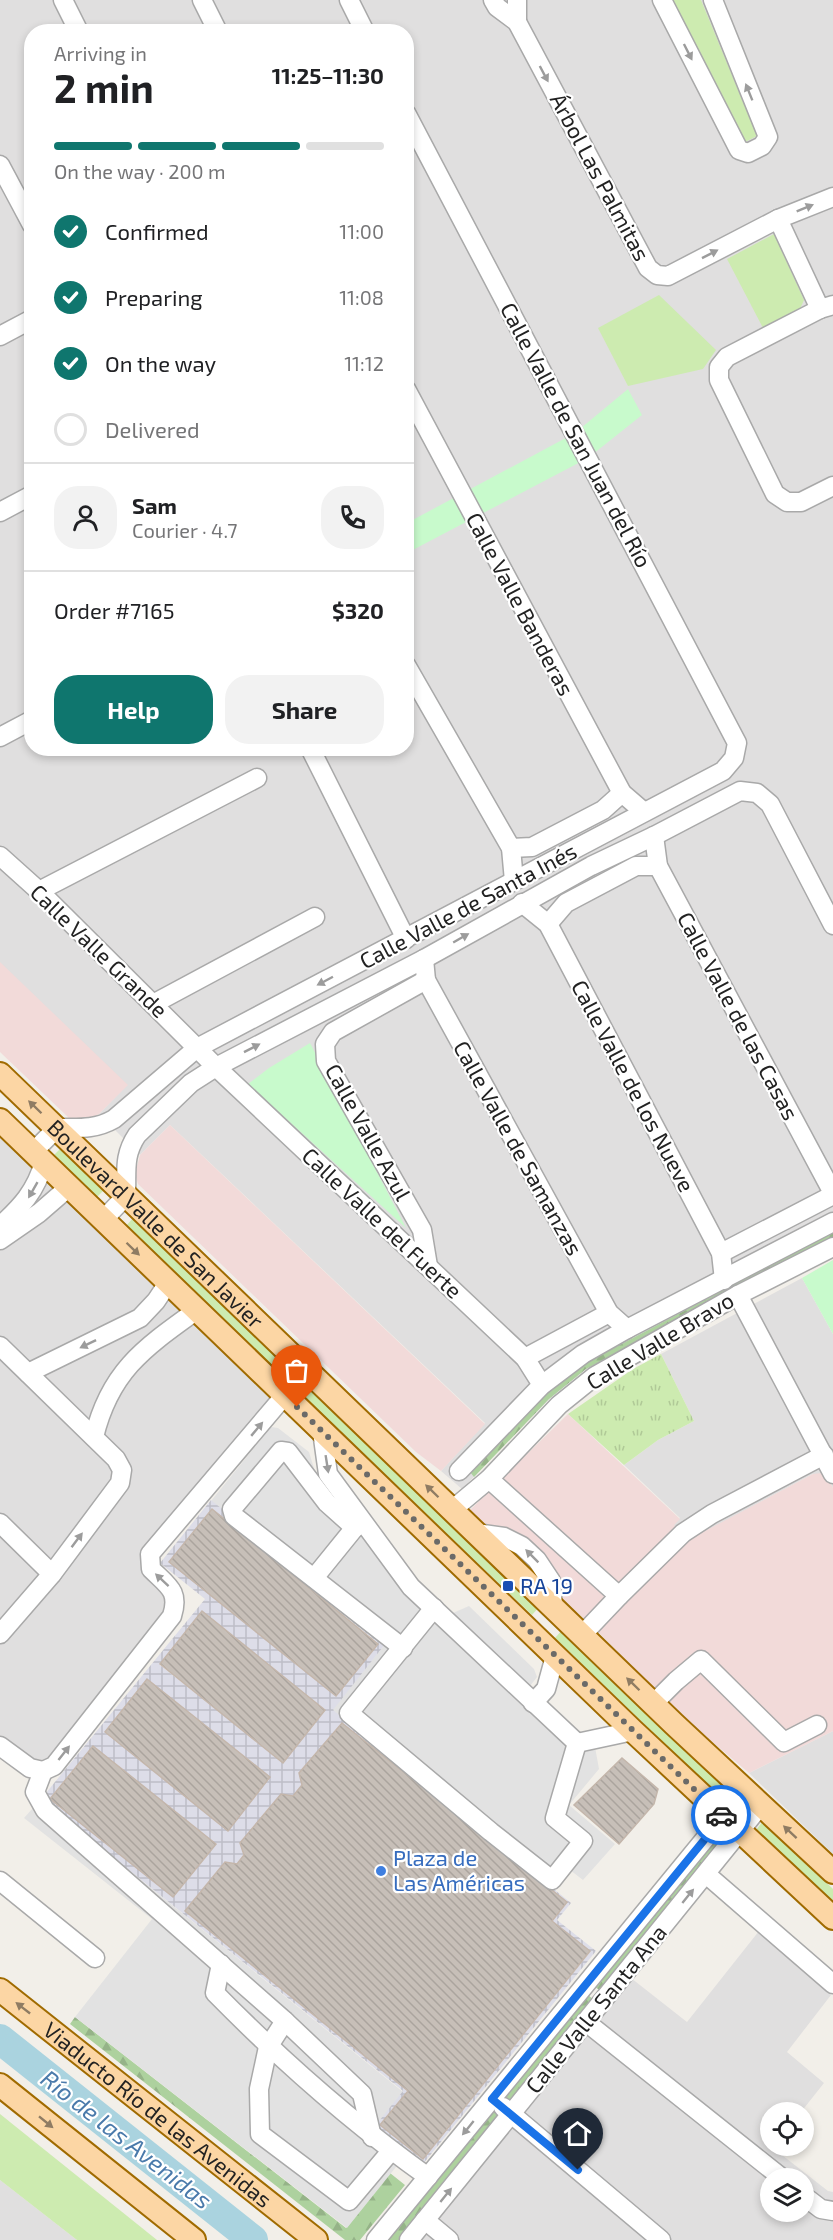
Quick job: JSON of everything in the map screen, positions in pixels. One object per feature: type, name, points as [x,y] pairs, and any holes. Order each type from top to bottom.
[{"type":"main road","name":"Boulevard Valle de San Javier","points":[[0,1074],[653,1704],[832,1870]]},
{"type":"main road","name":"Boulevard Valle de San Javier","points":[[0,1120],[633,1731],[833,1918]]},
{"type":"main road","points":[[535,1636],[555,1610]]},
{"type":"main road","name":"Viaducto Río de las Avenidas","points":[[0,1990],[316,2240]]},
{"type":"main road","points":[[0,2085],[194,2240]]},
{"type":"street","points":[[63,0],[75,24]]},
{"type":"street","points":[[202,0],[214,24]]},
{"type":"street","points":[[348,0],[361,24]]},
{"type":"street","points":[[516,22],[517,0]]},
{"type":"street","points":[[662,0],[739,150],[748,153],[762,146],[768,137],[713,0]]},
{"type":"street","name":"Árbol Las Palmitas","points":[[499,2],[516,22],[648,268],[657,275],[668,276],[778,219]]},
{"type":"street","name":"Calle Valle de San Juan del Río","points":[[414,144],[737,743],[734,758]]},
{"type":"street","points":[[0,165],[24,210]]},
{"type":"street","points":[[833,197],[778,219],[826,307],[727,357],[719,367],[719,380],[775,494],[787,502],[801,502],[833,486]]},
{"type":"street","points":[[0,336],[24,323]]},
{"type":"street","name":"Calle Valle Banderas","points":[[414,404],[622,793],[644,812]]},
{"type":"street","points":[[0,512],[24,499]]},
{"type":"street","points":[[414,679],[511,848],[514,881]]},
{"type":"street","points":[[0,737],[24,724]]},
{"type":"street","points":[[314,756],[406,939]]},
{"type":"street","name":"Calle Valle de Santa Inés","points":[[57,1128],[92,1128],[114,1119],[197,1048],[723,771],[734,758]]},
{"type":"street","points":[[39,891],[257,778]]},
{"type":"street","name":"Calle Valle de Santa Inés","points":[[126,1196],[127,1153],[137,1135],[191,1083],[216,1067],[424,959],[591,866],[740,791],[757,793],[770,804],[833,925]]},
{"type":"street","points":[[511,848],[532,846],[603,810],[622,793]]},
{"type":"street","name":"Calle Valle de las Casas","points":[[654,836],[658,866],[833,1194]]},
{"type":"street","points":[[582,846],[591,866]]},
{"type":"street","name":"Calle Valle Grande","points":[[0,856],[39,891],[216,1067]]},
{"type":"street","points":[[548,924],[566,903],[626,871],[636,866],[658,866]]},
{"type":"street","name":"Calle Valle de los Nueve","points":[[522,903],[548,924],[721,1253],[724,1280]]},
{"type":"street","points":[[153,1004],[315,917]]},
{"type":"street","name":"Calle Valle de Samanzas","points":[[424,959],[426,980],[609,1313],[627,1329]]},
{"type":"street","name":"Calle Valle Azul","points":[[426,980],[333,1032],[325,1044],[326,1060],[422,1230],[428,1266]]},
{"type":"street","name":"Calle Valle del Fuerte","points":[[216,1067],[525,1358],[542,1385]]},
{"type":"street","points":[[0,1227],[25,1203],[33,1191],[38,1157],[57,1128]]},
{"type":"street","points":[[0,1240],[39,1213],[69,1187]]},
{"type":"street","points":[[721,1253],[833,1194]]},
{"type":"street","points":[[103,1220],[126,1196]]},
{"type":"street","name":"Calle Valle Bravo","points":[[459,1471],[542,1385],[583,1354],[833,1222]]},
{"type":"street","name":"Calle Valle Bravo","points":[[452,1510],[489,1479],[559,1405],[595,1376],[738,1295],[833,1247]]},
{"type":"street","points":[[28,1373],[140,1318],[156,1301],[168,1283]]},
{"type":"street","points":[[738,1295],[833,1474]]},
{"type":"street","points":[[94,1437],[100,1413],[123,1372],[160,1337],[197,1311]]},
{"type":"street","points":[[525,1358],[609,1313]]},
{"type":"street","points":[[0,1346],[116,1458],[122,1470],[120,1483],[52,1574],[0,1634]]},
{"type":"street","points":[[285,1395],[150,1554],[151,1569],[172,1589],[176,1603],[172,1616],[54,1766],[43,1772],[35,1792],[45,1810],[285,2020],[362,2094],[372,2137]]},
{"type":"street","points":[[322,1431],[328,1474],[358,1524],[411,1587],[577,1743]]},
{"type":"street","points":[[358,1524],[327,1503],[288,1452],[281,1451],[232,1509],[234,1516],[403,1648]]},
{"type":"street","points":[[582,1635],[683,1533],[712,1514],[824,1455]]},
{"type":"street","points":[[489,1479],[619,1596]]},
{"type":"street","points":[[0,1523],[52,1574]]},
{"type":"street","points":[[314,1578],[358,1524]]},
{"type":"street","points":[[434,1608],[349,1713],[552,1880],[583,1841],[555,1818],[577,1743]]},
{"type":"street","points":[[533,1703],[546,1689],[555,1656]]},
{"type":"street","points":[[653,1704],[676,1680],[701,1660],[784,1742],[817,1725]]},
{"type":"street","points":[[577,1743],[633,1731]]},
{"type":"street","points":[[0,1746],[30,1768],[43,1772]]},
{"type":"street","name":"Calle Valle Santa Ana","points":[[376,2240],[583,1987],[753,1798]]},
{"type":"street","name":"Calle Valle Santa Ana","points":[[409,2240],[706,1874],[732,1824]]},
{"type":"street","points":[[706,1874],[833,1984]]},
{"type":"street","points":[[0,1881],[95,1958]]},
{"type":"street","points":[[220,1964],[215,1993],[268,2047],[372,2137],[428,2177]]},
{"type":"street","points":[[583,1987],[602,2002]]},
{"type":"street","points":[[285,2020],[268,2047],[259,2090],[260,2134],[349,2201],[391,2151]]},
{"type":"street","points":[[586,2022],[769,2168]]},
{"type":"street","points":[[492,2099],[661,2240]]},
{"type":"street","points":[[814,2204],[820,2209],[833,2211]]},
{"type":"street","points":[[425,2220],[449,2240]]},
{"type":"shaded area","points":[[0,0],[833,0],[833,1237],[586,1369],[549,1399],[462,1489],[441,1471],[485,1423],[170,1125],[140,1155],[99,1114],[127,1085],[0,963]]},
{"type":"shaded area","points":[[0,962],[128,1085],[99,1114],[82,1122],[69,1118],[0,1052]]},
{"type":"shaded area","points":[[170,1125],[485,1424],[441,1471],[416,1452],[138,1184],[135,1174],[140,1155]]},
{"type":"shaded area","points":[[0,1131],[276,1395],[150,1550],[171,1593],[169,1615],[51,1761],[32,1763],[0,1739]]},
{"type":"shaded area","points":[[802,1278],[833,1334],[833,1488],[829,1480],[813,1474],[690,1540],[673,1525],[680,1518],[624,1465],[658,1440],[694,1421],[661,1354]]},
{"type":"shaded area","points":[[568,1414],[680,1519],[674,1525],[690,1539],[813,1474],[822,1473],[829,1480],[833,1488],[833,1731],[749,1773],[682,1716],[588,1622],[467,1513]]},
{"type":"shaded area","points":[[271,1427],[278,1428],[309,1452],[320,1488],[403,1567],[453,1613],[469,1606],[534,1669],[537,1677],[530,1686],[595,1747],[599,1769],[569,1805],[615,1844],[583,1880],[570,1870],[553,1889],[332,1710],[386,1643],[211,1501]]},
{"type":"shaded area","points":[[211,1500],[386,1643],[333,1710],[571,1903],[557,1920],[596,1951],[423,2164],[375,2126],[403,2091],[41,1799],[205,1599],[160,1563]],"holes":[[[212,1509],[378,1643],[336,1696],[169,1562]],[[202,1611],[325,1710],[283,1762],[160,1665]],[[147,1679],[270,1777],[228,1830],[105,1732]],[[93,1746],[215,1844],[173,1897],[50,1798]],[[302,1785],[552,1921],[590,1952],[423,2159],[380,2125],[408,2091],[185,1911],[225,1862],[237,1864],[244,1855],[241,1843],[281,1795],[293,1796]]]},
{"type":"shaded area","points":[[833,1731],[833,1854],[749,1773]]},
{"type":"shaded area","points":[[41,1799],[403,2092],[376,2126],[408,2152],[347,2228],[75,2017],[152,1919],[24,1818]]},
{"type":"shaded area","points":[[759,1931],[831,1995],[787,2052],[824,2083],[809,2102],[760,2102],[760,2156],[783,2156],[799,2168],[760,2168],[760,2222],[814,2222],[814,2180],[828,2191],[833,2192],[833,2240],[403,2240],[622,1971],[687,2022]]},
{"type":"shaded area","points":[[0,2180],[77,2240],[0,2240]]},
{"type":"green space","points":[[672,0],[701,0],[757,136],[745,142]]},
{"type":"green space","points":[[774,234],[804,300],[800,309],[763,328],[727,259]]},
{"type":"green space","points":[[659,295],[716,350],[703,369],[628,386],[598,328]]},
{"type":"green space","points":[[628,389],[642,415],[588,458],[414,549],[414,519],[575,433]]},
{"type":"green space","points":[[310,1043],[406,1228],[248,1084]]},
{"type":"green space","points":[[60,1149],[103,1191],[96,1198],[53,1156]]},
{"type":"green space","points":[[133,1218],[539,1607],[532,1615],[126,1226]]},
{"type":"green space","points":[[833,1232],[833,1237],[586,1369],[549,1399],[474,1477],[470,1472],[545,1394],[582,1365]]},
{"type":"green space","points":[[833,1260],[833,1334],[802,1278]]},
{"type":"green space","points":[[661,1354],[694,1421],[658,1440],[624,1465],[568,1414],[633,1369]]},
{"type":"green space","points":[[563,1629],[727,1789],[720,1797],[555,1638]]},
{"type":"green space","points":[[763,1821],[833,1889],[833,1904],[756,1830]]},
{"type":"green space","points":[[718,1834],[724,1839],[601,1991],[595,1987]]},
{"type":"green space","points":[[588,1995],[594,2000],[399,2240],[388,2240],[494,2110],[500,2115],[503,2099]]},
{"type":"green space","points":[[75,2017],[346,2228],[390,2173],[405,2185],[360,2240],[345,2240],[70,2024]]},
{"type":"green space","points":[[0,2114],[157,2240],[77,2240],[0,2180]]},
{"type":"building","points":[[212,1509],[378,1644],[336,1696],[169,1562]]},
{"type":"building","points":[[202,1611],[325,1710],[283,1763],[160,1664]]},
{"type":"building","points":[[147,1679],[270,1777],[228,1831],[105,1732]]},
{"type":"building","points":[[342,1723],[567,1902],[552,1921],[590,1951],[423,2159],[380,2125],[408,2091],[185,1911],[225,1862],[237,1864],[244,1855],[240,1843],[281,1794],[293,1796],[302,1785],[299,1773]]},
{"type":"building","points":[[93,1746],[216,1844],[173,1897],[50,1799]]},
{"type":"building","points":[[622,1758],[658,1789],[654,1804],[619,1844],[574,1805]]},
{"type":"waterway","name":"Río de las Avenidas","points":[[0,2039],[253,2240]]},
{"type":"way so far","points":[[297,1407],[721,1815]]},
{"type":"place","name":"RA 19","points":[[508,1586]]},
{"type":"place","name":"Plaza de Las Américas","points":[[381,1871]]},
{"type":"route","points":[[578,2170],[492,2099],[723,1817],[721,1815]]}]
